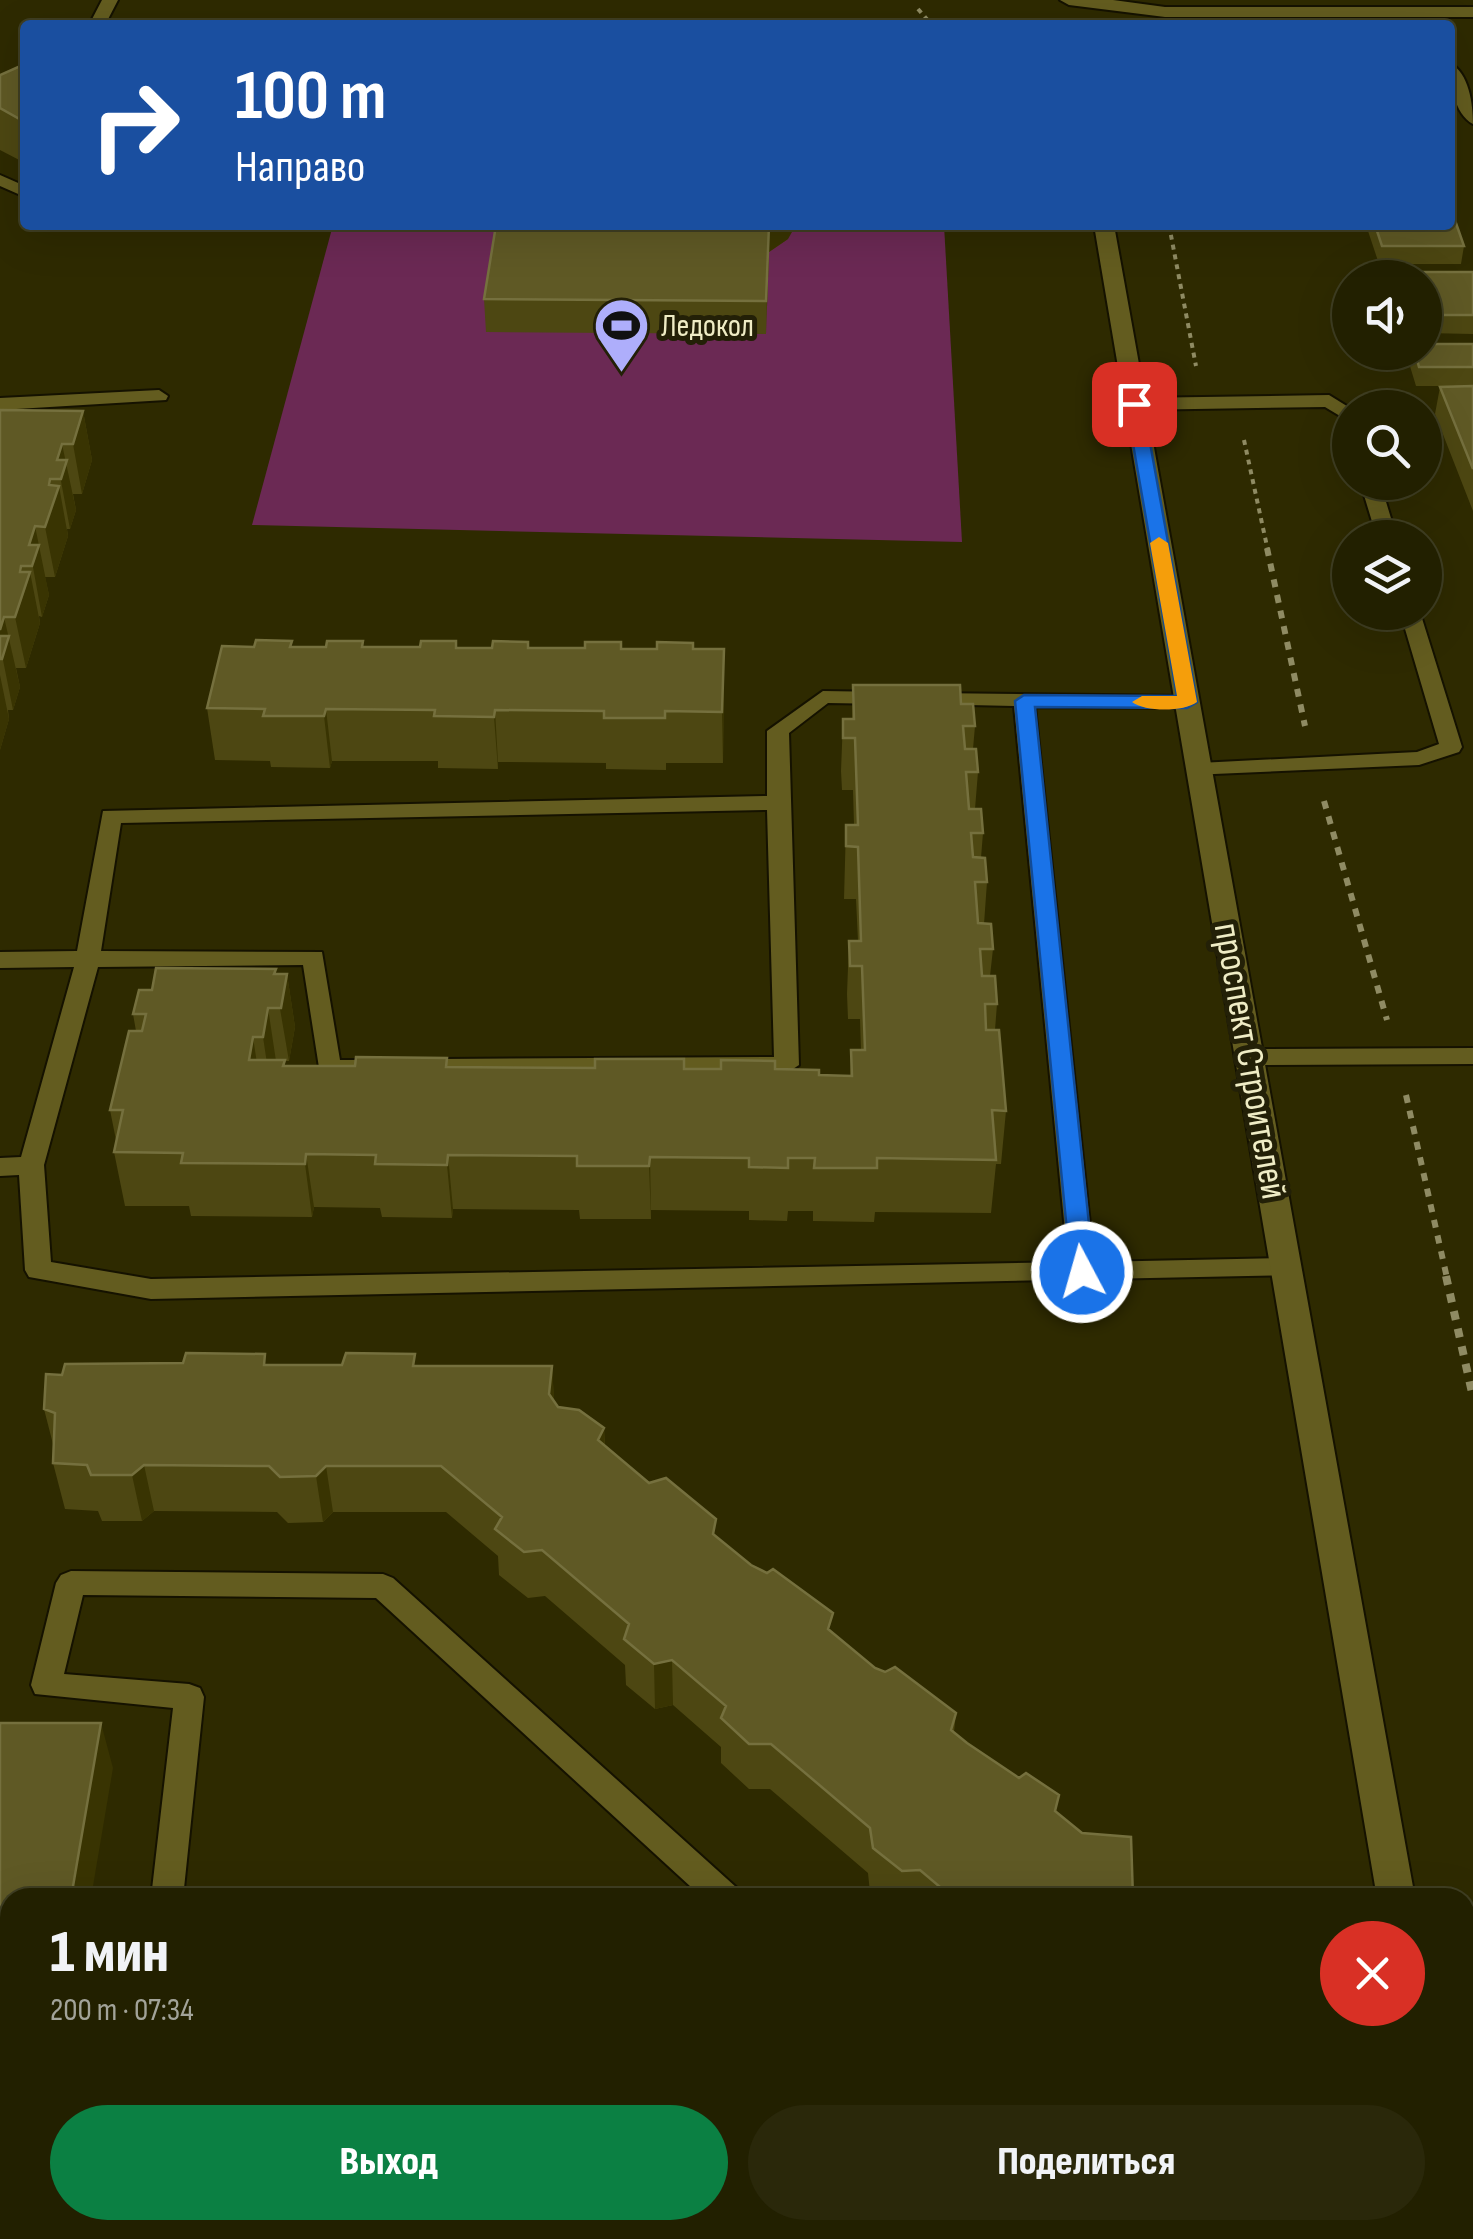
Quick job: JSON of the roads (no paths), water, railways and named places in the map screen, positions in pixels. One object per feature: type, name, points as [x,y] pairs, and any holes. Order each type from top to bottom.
[{"type":"street","points":[[1068,0],[1166,12],[1427,19],[1473,12]]},
{"type":"street","name":"проспект Строителей","points":[[1105,230],[1394,1888]]},
{"type":"lane","points":[[1455,79],[1473,119]]},
{"type":"lane","points":[[0,404],[160,396]]},
{"type":"lane","points":[[1134,404],[1332,403]]},
{"type":"lane","points":[[1199,770],[1420,758],[1451,748],[1415,630]]},
{"type":"lane","points":[[429,1067],[786,1065],[778,731],[823,697],[1187,702]]},
{"type":"lane","points":[[1024,701],[1082,1272]]},
{"type":"lane","points":[[778,804],[111,816],[88,959],[31,1165],[38,1270],[151,1290],[1286,1268]]},
{"type":"lane","points":[[0,960],[314,957],[330,1068],[389,1068]]},
{"type":"lane","points":[[1249,1056],[1473,1056]]},
{"type":"lane","points":[[0,1167],[31,1165]]},
{"type":"lane","points":[[168,1888],[189,1697],[46,1685],[71,1583],[384,1586],[715,1888]]},
{"type":"place","name":"Ледокол","points":[[622,375]]}]
